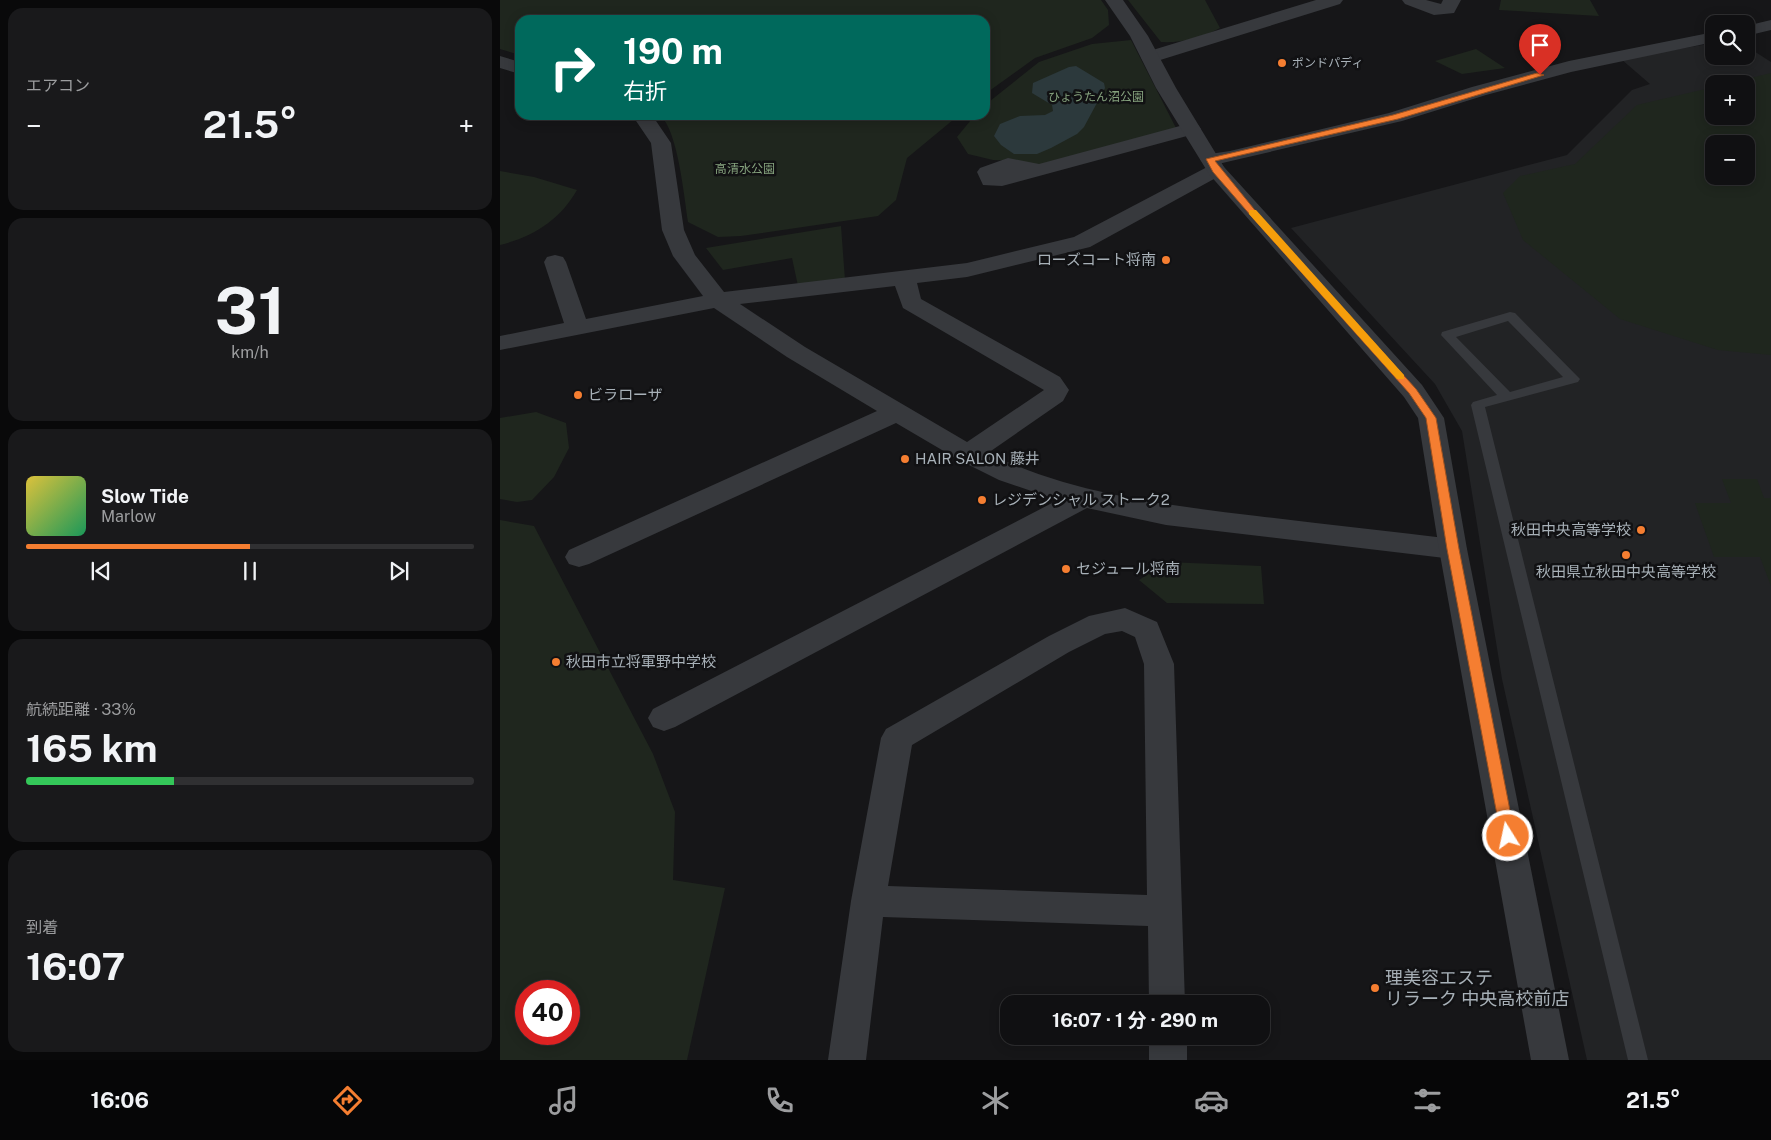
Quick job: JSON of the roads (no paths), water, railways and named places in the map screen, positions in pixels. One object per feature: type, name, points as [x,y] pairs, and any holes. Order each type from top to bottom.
[{"type":"street","points":[[1114,0],[1139,36],[1166,88],[1213,165],[1412,391],[1431,418],[1453,549],[1550,1060]]},
{"type":"street","points":[[1150,57],[1334,0]]},
{"type":"street","points":[[1411,0],[1434,10],[1448,9],[1452,0]]},
{"type":"street","points":[[1755,29],[1771,25]]},
{"type":"street","points":[[500,343],[718,300],[967,270],[1082,242],[1213,165],[1230,157],[1395,117],[1479,91],[1569,67],[1705,40]]},
{"type":"street","points":[[500,62],[515,66]]},
{"type":"street","points":[[645,120],[661,143],[672,230],[684,256],[718,300],[796,352],[968,454],[1008,474],[1084,498],[1166,515],[1453,549]]},
{"type":"street","points":[[1039,170],[1191,129]]},
{"type":"street","points":[[555,262],[578,328]]},
{"type":"street","points":[[905,278],[907,293],[911,303],[1051,383],[1057,390],[1054,395],[968,454]]},
{"type":"street","points":[[580,557],[897,412]]},
{"type":"street","points":[[664,718],[1084,498]]},
{"type":"street","points":[[847,1060],[868,901],[897,738],[1059,644],[1099,624],[1125,619],[1148,630],[1159,664],[1167,995]]},
{"type":"street","points":[[868,901],[1164,911]]},
{"type":"street","points":[[1168,1045],[1168,1060]]},
{"type":"lane","points":[[1507,397],[1447,335],[1510,316],[1573,379],[1478,406],[1638,1060]]},
{"type":"place","name":"ポンドパディ","points":[[1282,63]]},
{"type":"place","name":"ローズコート将南","points":[[1166,260]]},
{"type":"place","name":"ビラローザ","points":[[578,395]]},
{"type":"place","name":"HAIR SALON 藤井","points":[[905,459]]},
{"type":"place","name":"レジデンシャル ストーク2","points":[[982,500]]},
{"type":"place","name":"秋田中央高等学校","points":[[1641,530]]},
{"type":"place","name":"秋田県立秋田中央高等学校","points":[[1626,555]]},
{"type":"place","name":"セジュール将南","points":[[1066,569]]},
{"type":"place","name":"秋田市立将軍野中学校","points":[[556,662]]},
{"type":"place","name":"理美容エステ リラーク 中央高校前店","points":[[1375,988]]},
{"type":"park label","name":"ひょうたん沼公園","points":[[1096,97]]},
{"type":"park label","name":"高清水公園","points":[[745,169]]}]
